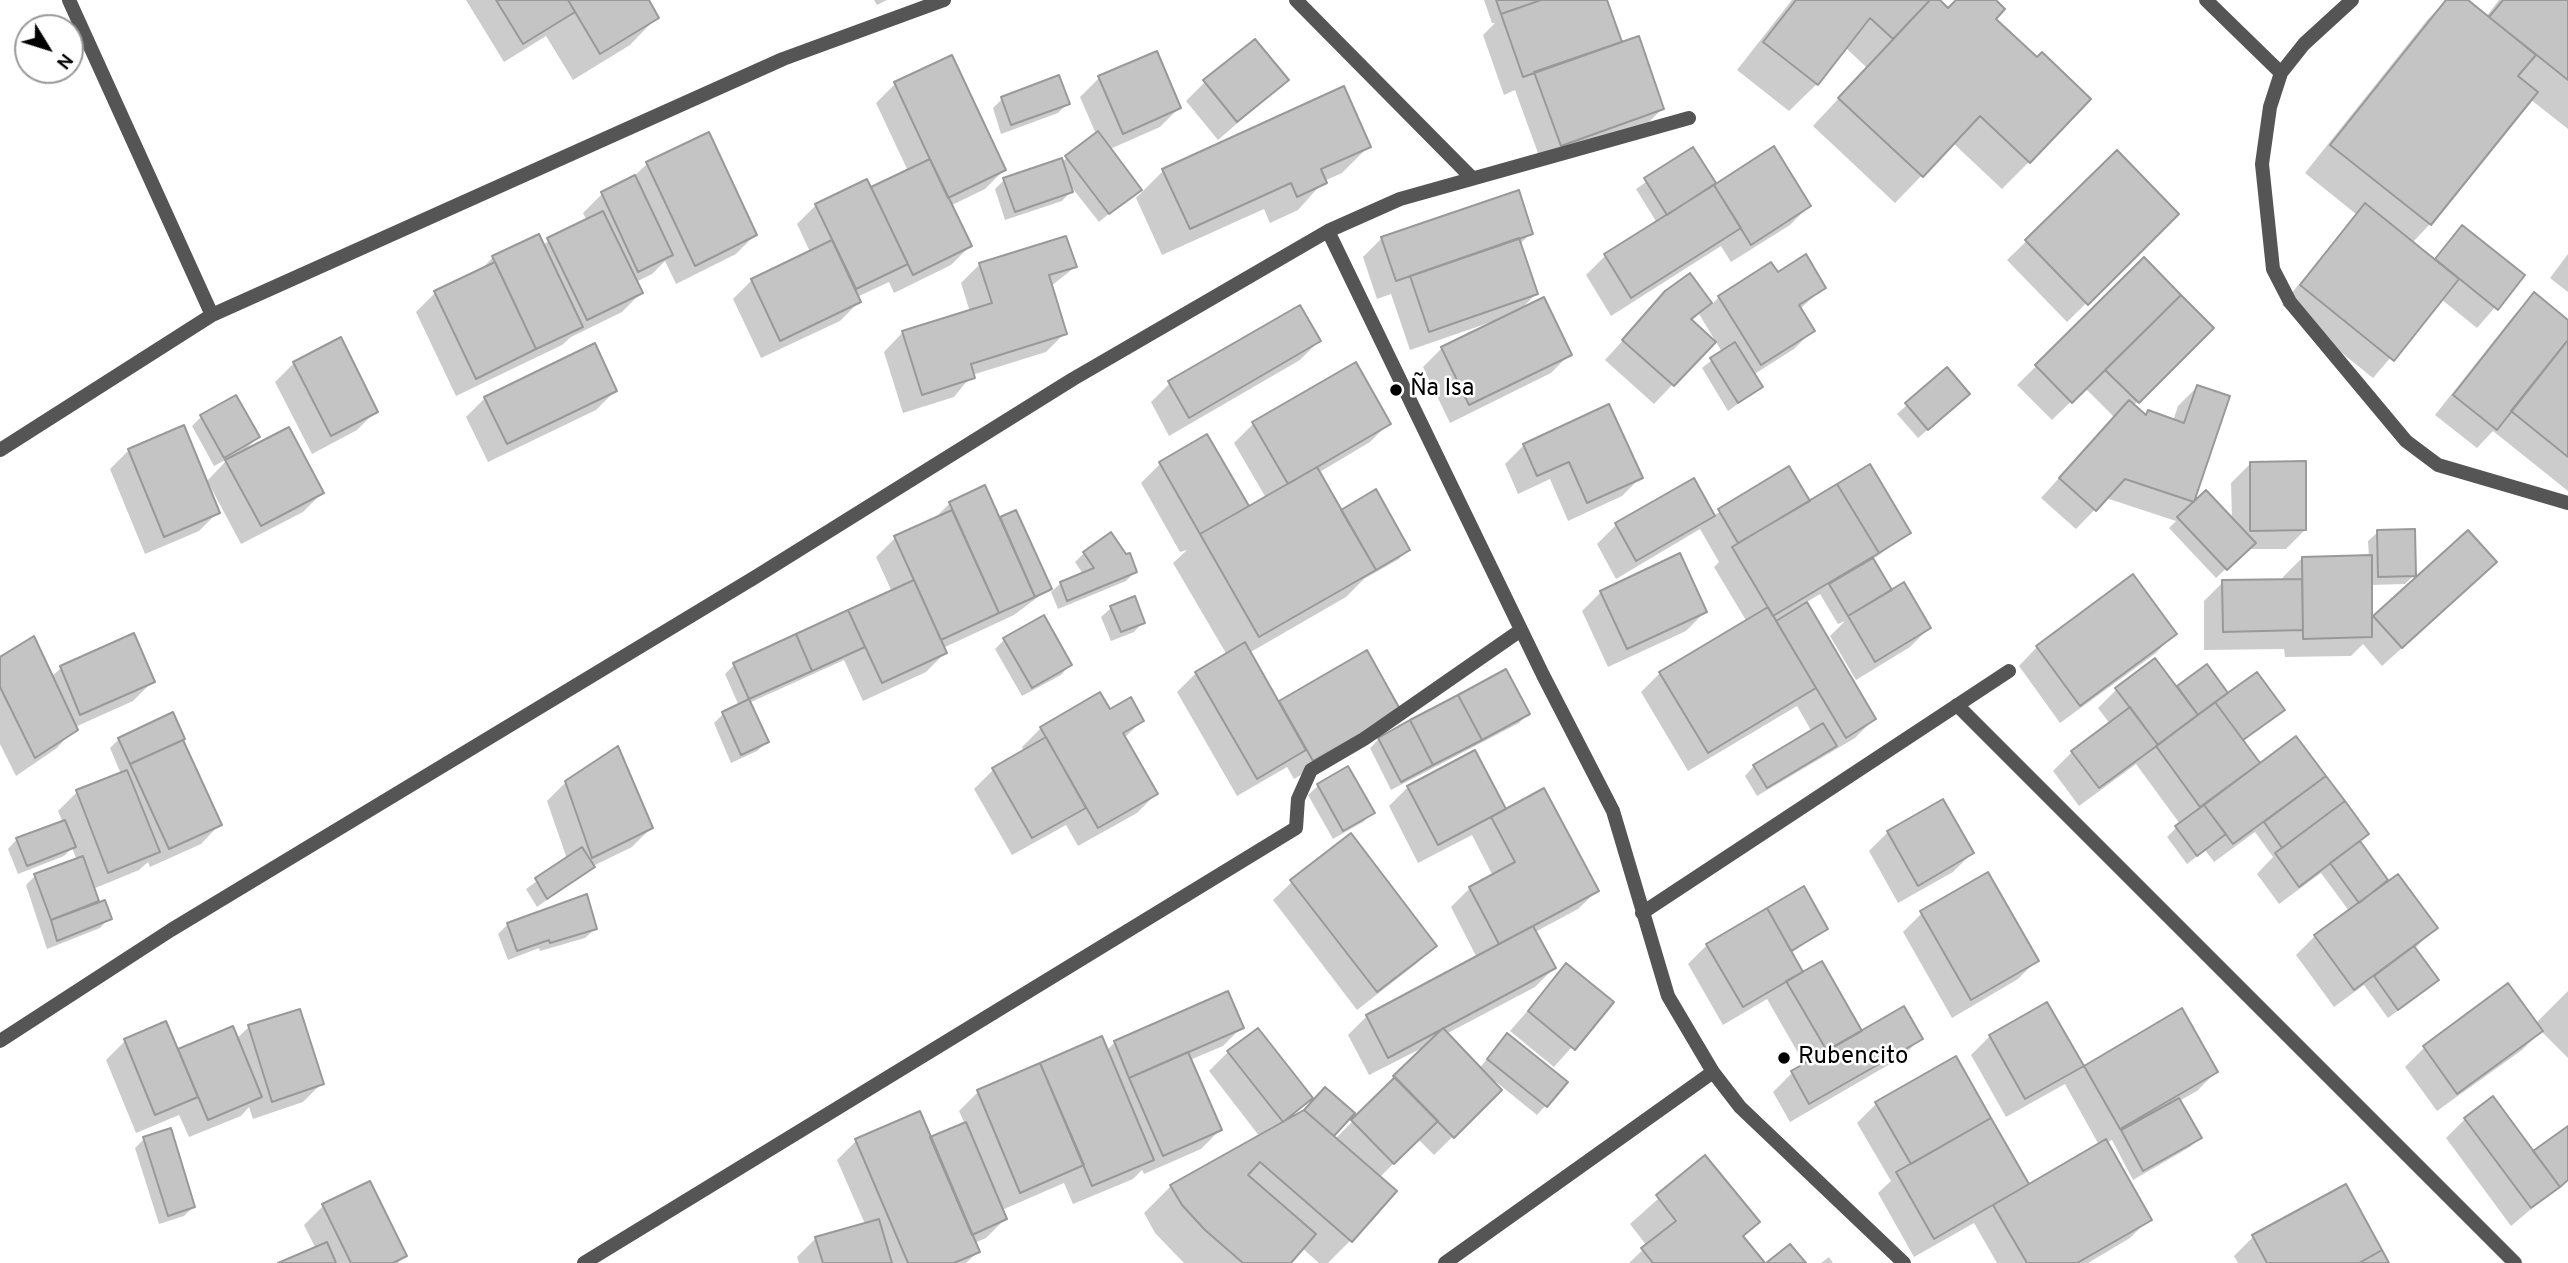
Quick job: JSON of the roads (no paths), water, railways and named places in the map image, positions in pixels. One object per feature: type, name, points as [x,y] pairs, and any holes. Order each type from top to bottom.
[{"type":"street","points":[[69,0],[212,315]]},
{"type":"street","points":[[0,450],[212,315],[783,60],[943,0]]},
{"type":"street","points":[[1296,0],[1472,178]]},
{"type":"street","points":[[2206,0],[2281,73]]},
{"type":"street","points":[[2352,0],[2304,44],[2281,73],[2270,107],[2262,164],[2273,269],[2290,302],[2406,441],[2438,465],[2568,503]]},
{"type":"street","points":[[0,1041],[171,930],[757,576],[1073,379],[1328,231],[1400,199],[1689,118]]},
{"type":"street","points":[[1328,231],[1521,630],[1613,811],[1668,996],[1713,1072],[1740,1107],[1904,1263]]},
{"type":"street","points":[[584,1263],[1296,828],[1298,799],[1311,770],[1364,739],[1521,630]]},
{"type":"street","points":[[1642,913],[2009,671]]},
{"type":"street","points":[[1957,705],[2515,1263]]},
{"type":"street","points":[[1445,1263],[1713,1072]]},
{"type":"place","name":"Ña Isa","points":[[1396,390]]},
{"type":"place","name":"Rubencito","points":[[1784,1058]]}]
